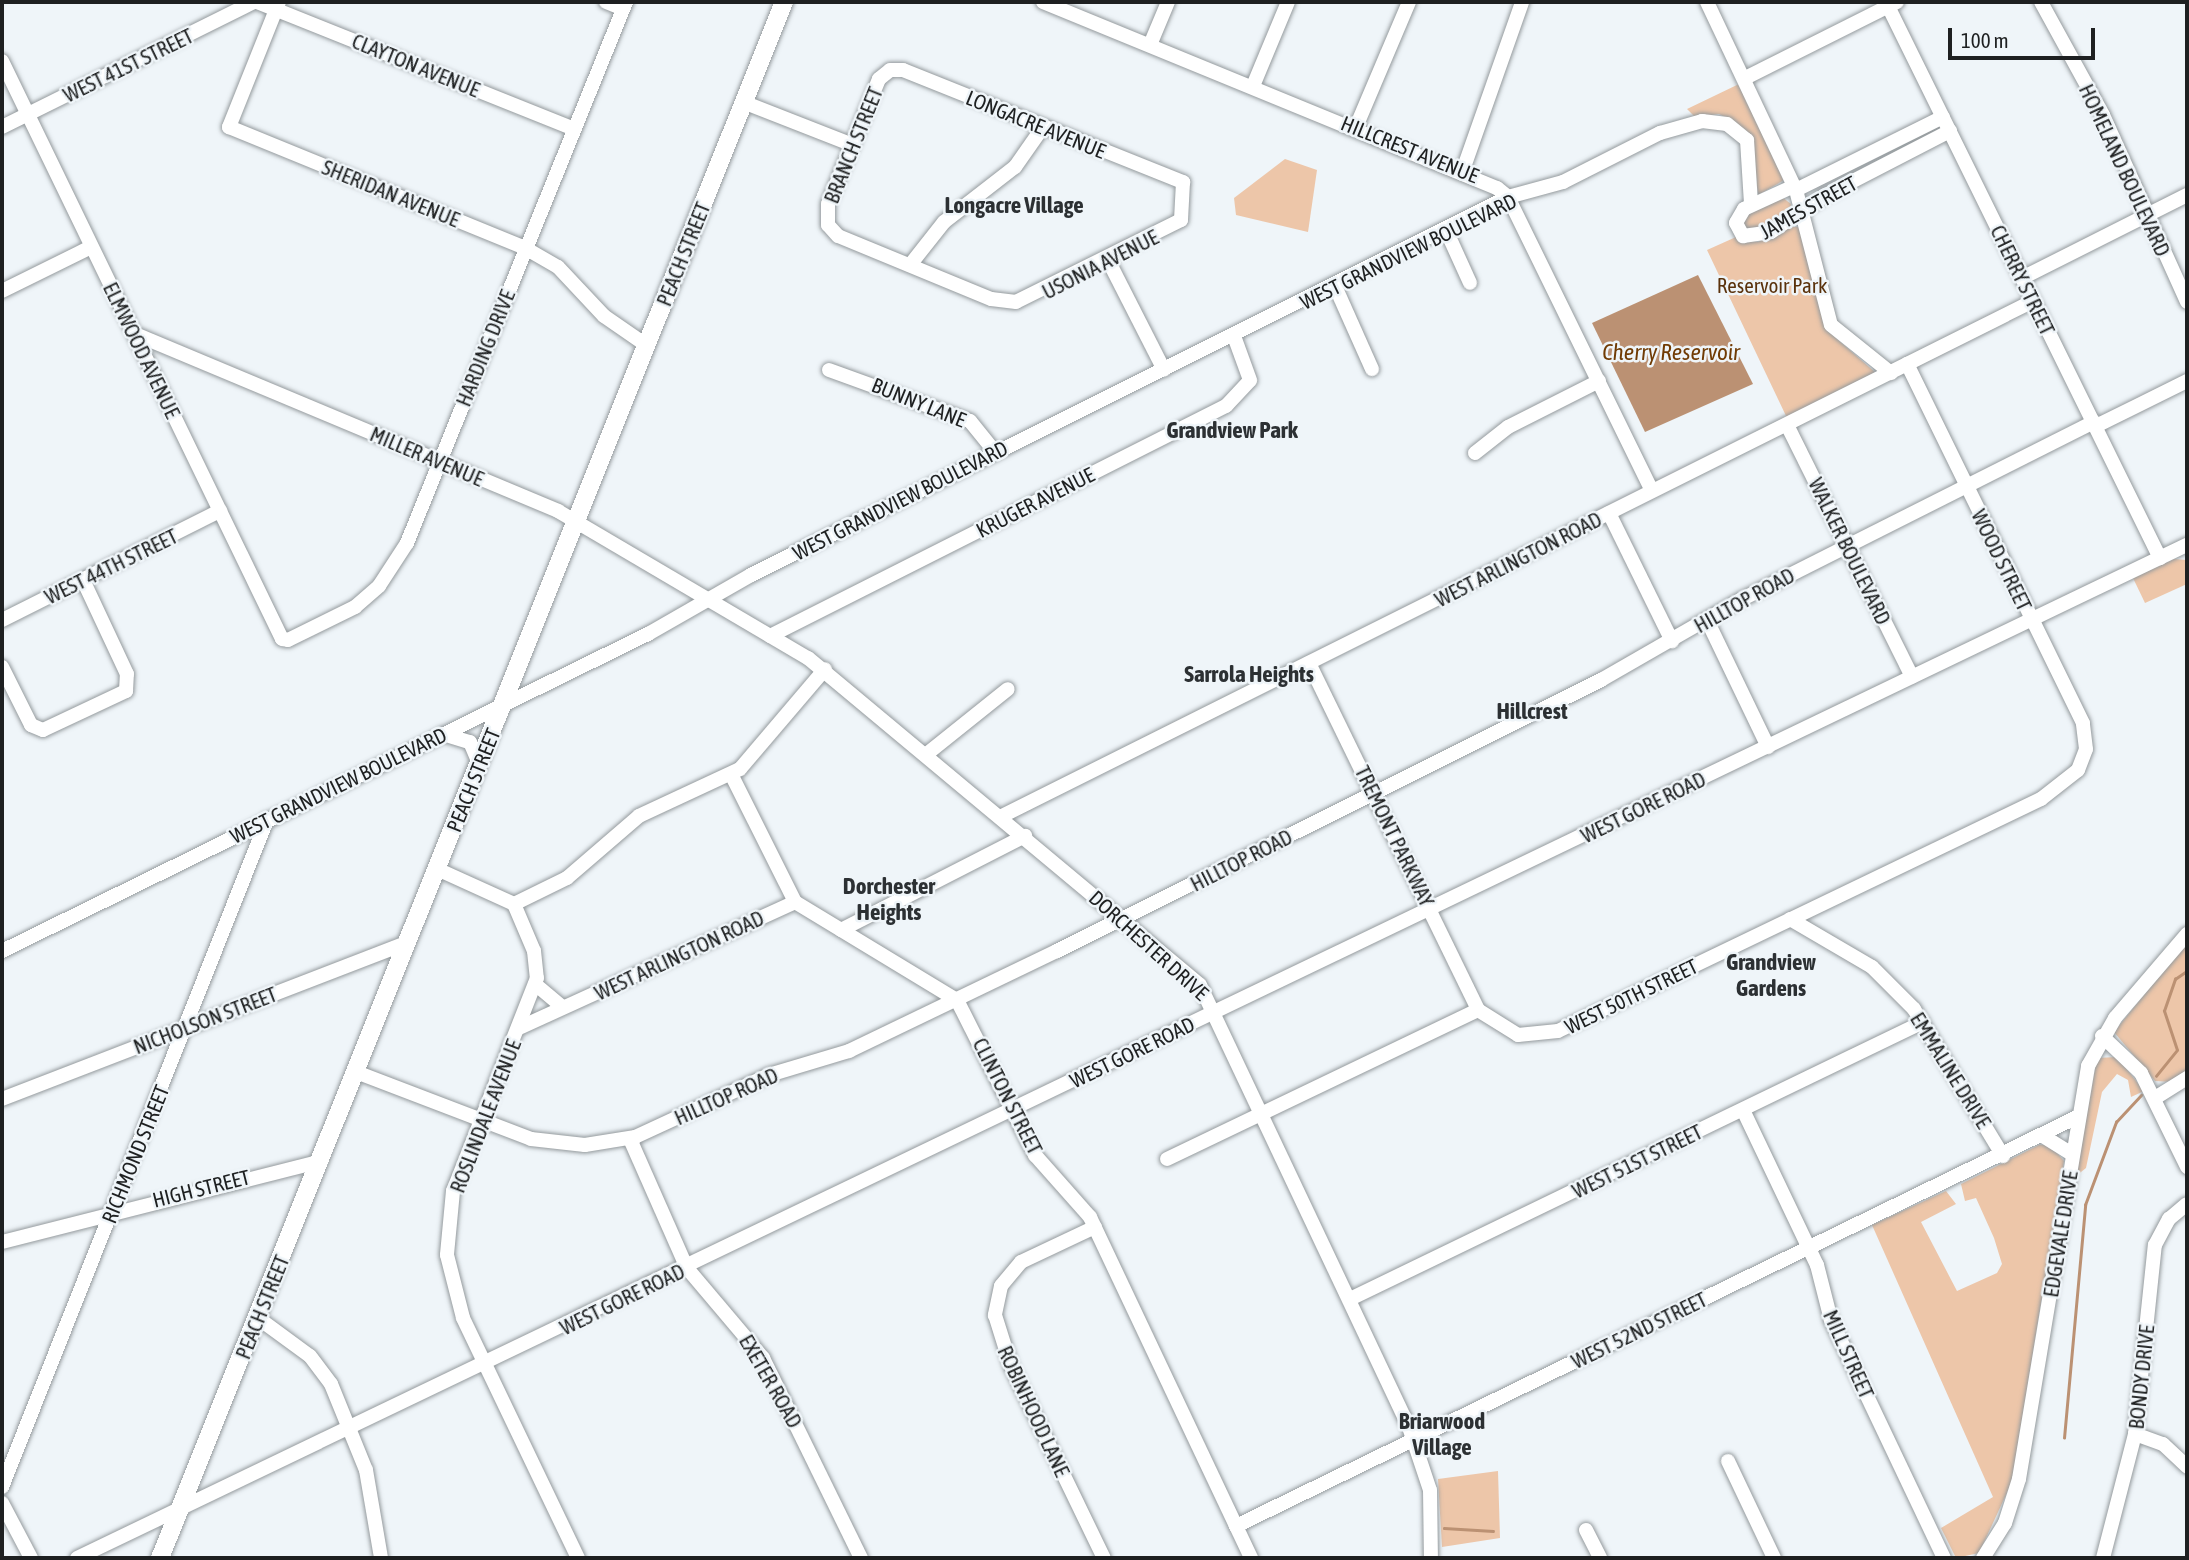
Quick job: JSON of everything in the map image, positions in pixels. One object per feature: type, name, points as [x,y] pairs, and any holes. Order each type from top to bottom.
[{"type":"main road","name":"PEACH STREET","points":[[160,1558],[784,2]]},
{"type":"street","name":"CLAYTON AVENUE","points":[[256,2],[277,5],[574,129]]},
{"type":"street","name":"WEST 41ST STREET","points":[[2,127],[256,2]]},
{"type":"street","points":[[606,2],[625,5]]},
{"type":"street","name":"HILLCREST AVENUE","points":[[1045,2],[1463,170],[1508,197]]},
{"type":"street","points":[[1150,45],[1168,2]]},
{"type":"street","points":[[1253,86],[1288,2]]},
{"type":"street","points":[[1356,127],[1409,2]]},
{"type":"street","points":[[1463,170],[1523,2]]},
{"type":"street","points":[[1707,2],[1795,188],[1830,325],[1891,373]]},
{"type":"street","name":"HOMELAND BOULEVARD","points":[[2041,2],[2103,115],[2145,216],[2187,302]]},
{"type":"street","points":[[1745,78],[1890,3]]},
{"type":"street","name":"CHERRY STREET","points":[[1890,3],[1943,117],[2161,558]]},
{"type":"street","name":"SHERIDAN AVENUE","points":[[277,5],[229,127],[526,248],[558,267],[604,316],[646,345]]},
{"type":"street","name":"HARDING DRIVE","points":[[282,639],[355,607],[379,586],[407,543],[625,5]]},
{"type":"street","name":"ELMWOOD AVENUE","points":[[2,61],[282,639]]},
{"type":"street","name":"LONGACRE AVENUE","points":[[890,70],[903,70],[1183,182]]},
{"type":"street","name":"BRANCH STREET","points":[[828,225],[828,204],[880,79],[890,70]]},
{"type":"street","points":[[743,102],[853,145]]},
{"type":"street","name":"JAMES STREET","points":[[1943,117],[1795,188],[1751,204],[1736,223],[1749,239],[1950,131]]},
{"type":"street","name":"WEST GRANDVIEW BOULEVARD","points":[[2,951],[503,704],[995,452],[1234,337],[1508,197],[1563,182],[1660,133],[1702,121],[1727,124],[1747,140],[1751,204]]},
{"type":"street","points":[[909,265],[944,222],[1015,167],[1043,127]]},
{"type":"street","name":"USONIA AVENUE","points":[[828,225],[845,240],[991,299],[1016,302],[1108,260],[1181,220],[1183,182]]},
{"type":"street","points":[[2022,278],[2187,195]]},
{"type":"street","points":[[1508,197],[1652,491]]},
{"type":"street","points":[[1446,230],[1470,284]]},
{"type":"street","points":[[2,291],[92,247]]},
{"type":"street","points":[[1108,260],[1164,370]]},
{"type":"street","points":[[1335,286],[1372,369]]},
{"type":"street","name":"WEST ARLINGTON ROAD","points":[[1002,816],[2033,301]]},
{"type":"street","name":"MILLER AVENUE","points":[[135,334],[440,462],[575,524],[708,600]]},
{"type":"street","name":"KRUGER AVENUE","points":[[769,636],[1226,406],[1250,380],[1234,337]]},
{"type":"street","name":"WOOD STREET","points":[[1907,364],[2081,717],[2083,758]]},
{"type":"street","name":"BUNNY LANE","points":[[830,370],[970,421],[995,452]]},
{"type":"street","points":[[1475,453],[1508,427],[1599,381]]},
{"type":"street","name":"HILLTOP ROAD","points":[[356,1072],[545,1142],[630,1139],[957,1000],[1375,793],[1672,641],[1847,545],[2187,382]]},
{"type":"street","name":"WALKER BOULEVARD","points":[[1787,425],[1912,677]]},
{"type":"street","name":"WEST 44TH STREET","points":[[2,620],[220,511]]},
{"type":"street","points":[[1609,513],[1672,641]]},
{"type":"street","name":"WEST GORE ROAD","points":[[77,1558],[485,1366],[2187,545]]},
{"type":"street","points":[[2,667],[31,724],[43,730],[126,691],[127,674],[83,580]]},
{"type":"street","name":"DORCHESTER DRIVE","points":[[708,600],[825,669],[928,753],[1200,985],[1217,1011],[1414,1438],[1430,1490],[1431,1558]]},
{"type":"street","points":[[1707,620],[1768,747]]},
{"type":"street","name":"TREMONT PARKWAY","points":[[1309,663],[1375,793],[1478,1010]]},
{"type":"street","points":[[437,869],[514,904],[566,878],[639,816],[732,776],[825,669]]},
{"type":"street","points":[[928,753],[1008,689]]},
{"type":"street","points":[[441,734],[464,738],[480,763]]},
{"type":"street","name":"WEST 50TH STREET","points":[[1478,1010],[1505,1031],[1545,1036],[2056,791],[2083,758]]},
{"type":"street","points":[[732,776],[795,902],[957,1000]]},
{"type":"street","name":"RICHMOND STREET","points":[[2,1487],[267,820]]},
{"type":"street","points":[[841,930],[1025,836]]},
{"type":"street","name":"WEST ARLINGTON ROAD","points":[[519,1028],[795,902]]},
{"type":"street","name":"ROSLINDALE AVENUE","points":[[514,904],[534,951],[535,984],[453,1191],[446,1235],[455,1296],[485,1366],[578,1558]]},
{"type":"street","name":"EMMALINE DRIVE","points":[[1790,919],[1872,967],[1923,1022],[2003,1156]]},
{"type":"street","name":"EDGEVALE DRIVE","points":[[1983,1558],[2017,1489],[2077,1117],[2102,1036],[2187,934]]},
{"type":"street","name":"NICHOLSON STREET","points":[[2,1099],[408,942]]},
{"type":"street","points":[[535,984],[562,1007]]},
{"type":"street","name":"CLINTON STREET","points":[[957,1000],[1035,1155],[1095,1227],[1251,1558]]},
{"type":"street","points":[[1167,1159],[1478,1010]]},
{"type":"street","name":"WEST 51ST STREET","points":[[1350,1298],[1923,1022]]},
{"type":"street","points":[[2102,1036],[2137,1066],[2187,1167]]},
{"type":"street","points":[[2155,1098],[2187,1078]]},
{"type":"street","name":"MILL STREET","points":[[1743,1110],[1808,1249],[1830,1320],[1944,1558]]},
{"type":"street","name":"WEST 52ND STREET","points":[[1236,1526],[2003,1156],[2077,1117]]},
{"type":"street","points":[[2043,1136],[2072,1154]]},
{"type":"street","name":"EXETER ROAD","points":[[630,1139],[687,1268],[763,1358],[861,1558]]},
{"type":"street","name":"HIGH STREET","points":[[2,1242],[113,1209],[321,1161]]},
{"type":"street","name":"BONDY DRIVE","points":[[2102,1558],[2135,1434],[2155,1245],[2169,1219],[2187,1204]]},
{"type":"street","name":"ROBINHOOD LANE","points":[[1095,1227],[1021,1262],[1001,1286],[995,1315],[1011,1366],[1104,1558]]},
{"type":"street","points":[[258,1318],[319,1366],[351,1429],[369,1479],[381,1558]]},
{"type":"street","points":[[2135,1434],[2163,1444],[2187,1466]]},
{"type":"street","points":[[1728,1461],[1774,1558]]},
{"type":"street","points":[[2,1503],[31,1558]]},
{"type":"street","points":[[1586,1530],[1600,1558]]},
{"type":"green space","points":[[1739,84],[1786,179],[1758,195],[1753,145],[1734,122],[1719,114],[1695,117],[1687,109]]},
{"type":"green space","points":[[1285,159],[1317,170],[1308,232],[1236,215],[1234,198]]},
{"type":"green space","points":[[1782,197],[1791,204],[1789,216],[1748,234],[1741,218]]},
{"type":"green space","name":"Reservoir Park","points":[[1789,227],[1799,227],[1829,332],[1876,373],[1787,418],[1707,250],[1736,237],[1758,242]]},
{"type":"green space","points":[[2174,559],[2187,560],[2187,584],[2145,603],[2133,578]]},
{"type":"green space","points":[[2187,942],[2187,1070],[2173,1082],[2155,1081],[2114,1032]]},
{"type":"green space","points":[[2117,1057],[2144,1091],[2131,1097],[2128,1080],[2117,1074],[2102,1092],[2086,1168],[2076,1176],[2097,1058]]},
{"type":"green space","points":[[2039,1145],[2050,1145],[2064,1161],[2012,1482],[1979,1553],[1956,1558],[1941,1528],[1993,1497],[1872,1225],[1946,1191],[1956,1204],[1921,1222],[1957,1291],[1997,1273],[2002,1264],[1994,1238],[1976,1198],[1965,1201],[1961,1184]]},
{"type":"green space","points":[[1498,1471],[1500,1538],[1442,1547],[1438,1479]]},
{"type":"water","name":"Cherry Reservoir","points":[[1698,275],[1753,384],[1645,432],[1592,323]]},
{"type":"waterway","points":[[2156,1076],[2177,1050],[2164,1011],[2175,979],[2187,971]]},
{"type":"waterway","points":[[2064,1438],[2085,1205],[2116,1122],[2141,1095]]},
{"type":"waterway","points":[[1444,1528],[1493,1531]]},
{"type":"district","name":"Longacre Village","points":[[1014,205]]},
{"type":"district","name":"Grandview Park","points":[[1232,430]]},
{"type":"district","name":"Sarrola Heights","points":[[1249,674]]},
{"type":"district","name":"Hillcrest","points":[[1532,711]]},
{"type":"district","name":"Dorchester Heights","points":[[889,899]]},
{"type":"district","name":"Grandview Gardens","points":[[1771,975]]},
{"type":"district","name":"Briarwood Village","points":[[1442,1434]]}]
